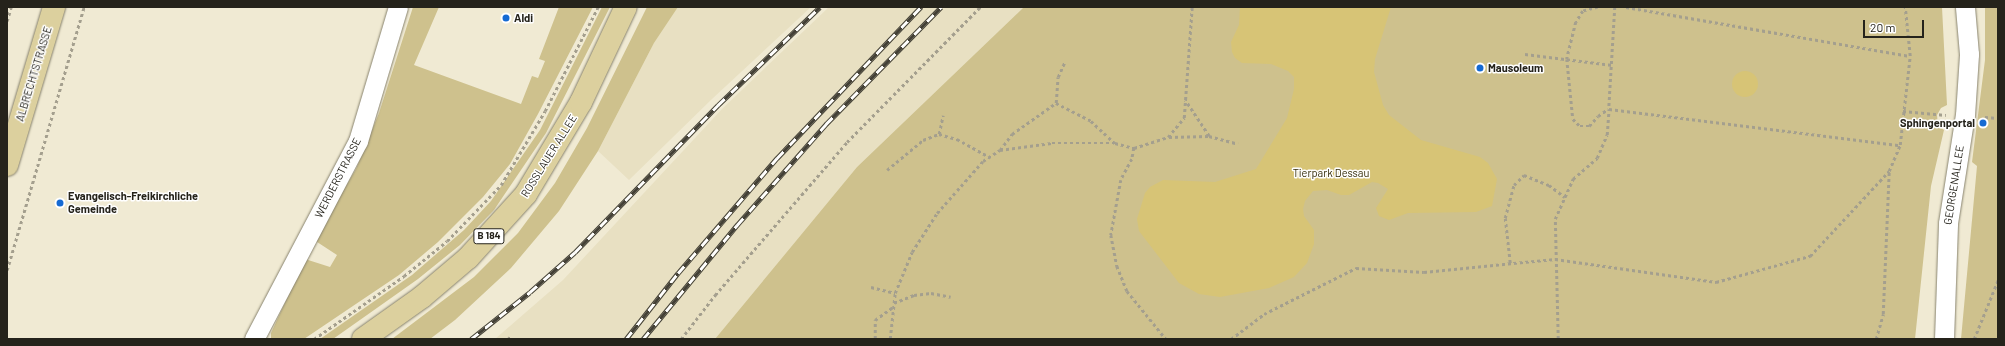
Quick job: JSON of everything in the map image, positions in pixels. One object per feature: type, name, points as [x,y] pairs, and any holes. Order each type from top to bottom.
[{"type":"main road","name":"ALBRECHTSTRASSE","points":[[7,165],[54,7]]},
{"type":"main road","name":"ROSSLAUER ALLEE","points":[[363,339],[422,297],[468,258],[526,194],[581,102],[626,7]]},
{"type":"street","name":"WERDERSTRASSE","points":[[254,339],[358,141],[398,7]]},
{"type":"street","name":"GEORGENALLEE","points":[[1944,339],[1948,223],[1965,115],[1969,54],[1965,7]]},
{"type":"path","points":[[7,21],[11,7]]},
{"type":"path","points":[[7,270],[84,7]]},
{"type":"path","points":[[314,339],[404,276],[447,241],[501,185],[546,111],[598,7]]},
{"type":"path","points":[[682,339],[715,295],[847,142],[980,7]]},
{"type":"path","points":[[1168,137],[1184,118],[1192,7]]},
{"type":"path","points":[[1598,7],[1583,11],[1576,22],[1567,59],[1573,119],[1580,126],[1589,126],[1598,116],[1609,109],[1900,144]]},
{"type":"path","points":[[1558,339],[1555,219],[1572,179],[1597,158],[1607,135],[1615,7]]},
{"type":"path","points":[[1626,7],[1910,56]]},
{"type":"path","points":[[1231,339],[1264,314],[1356,268],[1424,272],[1555,259],[1716,282],[1810,256],[1888,171],[1900,144],[1910,56],[1909,19],[1905,7]]},
{"type":"path","points":[[1525,54],[1612,64]]},
{"type":"path","points":[[1056,103],[1058,77],[1065,61]]},
{"type":"path","points":[[1185,100],[1209,136]]},
{"type":"path","points":[[1056,103],[1091,121],[1115,143]]},
{"type":"path","points":[[890,339],[895,293],[912,252],[937,213],[990,157],[1000,150],[1012,134],[1056,103]]},
{"type":"path","points":[[1903,111],[1928,114]]},
{"type":"path","points":[[939,134],[943,115]]},
{"type":"path","points":[[887,170],[923,140],[939,134],[957,139],[990,157]]},
{"type":"path","points":[[1000,150],[1052,143],[1115,143],[1134,148],[1168,137],[1209,136],[1238,144]]},
{"type":"path","points":[[1134,148],[1132,159],[1121,180],[1112,235],[1117,266],[1127,291],[1166,339]]},
{"type":"path","points":[[1876,339],[1883,314],[1888,171]]},
{"type":"path","points":[[1510,264],[1505,218],[1514,185],[1524,175],[1549,185],[1565,197]]},
{"type":"path","points":[[1974,339],[1998,280]]},
{"type":"path","points":[[871,287],[895,293]]},
{"type":"path","points":[[875,339],[875,320],[893,305],[914,295],[931,293],[951,298]]},
{"type":"path","points":[[508,339],[511,336]]},
{"type":"shaded area","points":[[678,7],[811,7],[712,99],[629,180],[598,151],[654,43]]},
{"type":"shaded area","points":[[829,7],[1024,7],[857,167],[715,339],[495,339],[563,280],[722,109]]},
{"type":"shaded area","points":[[1240,7],[1391,7],[1375,59],[1374,72],[1383,105],[1389,115],[1421,140],[1480,157],[1488,163],[1497,179],[1492,206],[1476,212],[1408,213],[1389,220],[1379,216],[1376,208],[1388,189],[1378,183],[1372,182],[1349,195],[1341,195],[1327,190],[1313,191],[1305,201],[1303,209],[1304,216],[1314,230],[1314,244],[1307,263],[1294,277],[1269,288],[1220,297],[1199,294],[1179,283],[1139,231],[1137,219],[1145,193],[1150,187],[1163,180],[1215,182],[1256,169],[1287,118],[1294,89],[1294,77],[1288,71],[1271,64],[1242,63],[1235,58],[1232,52],[1231,42],[1239,25]]},
{"type":"shaded area","points":[[1745,71],[1754,75],[1758,84],[1754,93],[1745,97],[1736,93],[1732,84],[1736,75]]},
{"type":"green space","points":[[413,7],[439,7],[414,65],[521,104],[532,76],[538,78],[545,61],[539,59],[559,7],[593,7],[538,114],[510,164],[483,197],[438,242],[399,275],[304,339],[271,339],[271,333],[305,259],[330,267],[337,255],[314,240],[356,169],[379,113]]},
{"type":"green space","points":[[602,7],[610,7],[546,133],[494,210],[460,245],[418,279],[333,339],[320,339],[412,275],[464,230],[491,201],[540,130]]},
{"type":"green space","points":[[647,7],[678,7],[654,43],[598,151],[559,211],[511,268],[455,320],[430,339],[392,339],[474,277],[518,233],[555,183],[587,128]]},
{"type":"green space","name":"Tierpark Dessau","points":[[1024,7],[1942,7],[1947,105],[1941,108],[1937,115],[1938,126],[1944,130],[1931,186],[1915,339],[715,339],[857,167]]},
{"type":"green space","points":[[1985,7],[1998,7],[1998,339],[1961,339],[1977,166],[1972,162],[1985,60]]},
{"type":"railway","points":[[471,339],[530,292],[575,252],[718,105],[820,7]]},
{"type":"railway","points":[[626,339],[678,273],[777,158],[921,7]]},
{"type":"railway","points":[[643,339],[737,225],[826,124],[941,7]]},
{"type":"place","name":"Aldi","points":[[506,18]]},
{"type":"place","name":"Mausoleum","points":[[1480,68]]},
{"type":"place","name":"Sphingenportal","points":[[1983,123]]},
{"type":"place","name":"Evangelisch-Freikirchliche Gemeinde","points":[[60,203]]}]
